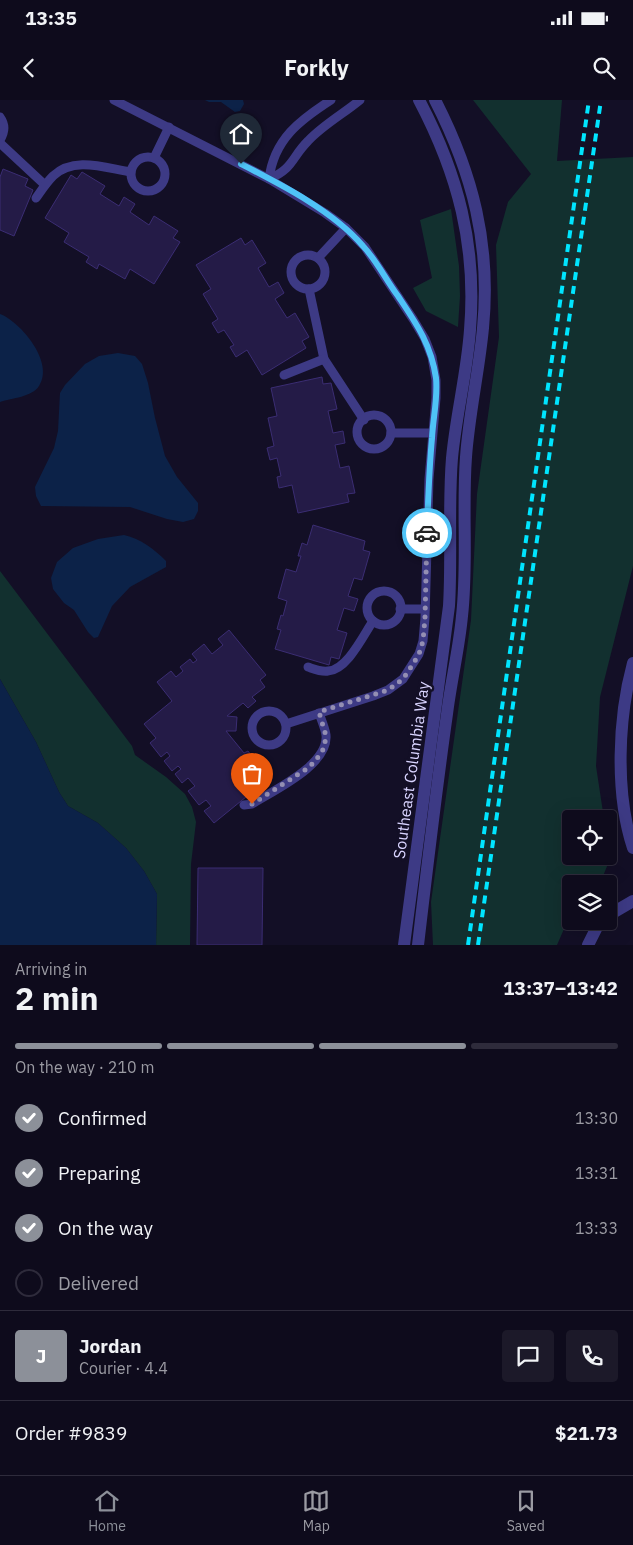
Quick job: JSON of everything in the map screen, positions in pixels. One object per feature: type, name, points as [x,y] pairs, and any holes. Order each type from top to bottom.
[{"type":"street","name":"Southeast Columbia Way","points":[[404,945],[448,615],[451,572],[450,490],[452,457],[470,332],[472,298],[468,235],[460,202],[449,164],[419,100]]},
{"type":"street","name":"Southeast Columbia Way","points":[[418,945],[441,755],[462,615],[466,454],[482,336],[485,294],[480,228],[470,185],[460,153],[435,100]]},
{"type":"street","points":[[633,663],[623,716],[621,752],[624,807],[633,848]]},
{"type":"street","points":[[617,910],[633,901]]},
{"type":"street","points":[[588,945],[596,930]]},
{"type":"lane","points":[[114,100],[269,179],[325,212],[346,228],[365,247],[413,319],[425,339],[432,357],[436,380],[436,398],[429,479],[425,609],[423,641],[416,659],[403,679],[388,690],[286,724]]},
{"type":"lane","points":[[269,179],[274,157],[289,132],[331,100]]},
{"type":"lane","points":[[269,179],[279,175],[288,168],[307,142],[360,100]]},
{"type":"lane","points":[[0,117],[4,125],[0,141],[45,186]]},
{"type":"lane","points":[[154,158],[169,127]]},
{"type":"lane","points":[[142,158],[154,158],[162,165],[164,180],[157,188],[146,191],[136,187],[131,178],[133,166],[142,158]]},
{"type":"lane","points":[[36,198],[53,176],[75,165],[85,164],[131,172]]},
{"type":"lane","points":[[318,258],[346,228]]},
{"type":"lane","points":[[308,255],[318,258],[324,267],[324,277],[318,285],[309,289],[294,282],[292,267],[298,258],[308,255]]},
{"type":"lane","points":[[309,289],[324,359],[364,420]]},
{"type":"lane","points":[[284,375],[324,359]]},
{"type":"lane","points":[[374,415],[380,416],[389,424],[391,433],[386,445],[380,448],[364,446],[358,436],[360,424],[374,415]]},
{"type":"lane","points":[[391,433],[432,433]]},
{"type":"lane","points":[[383,591],[394,595],[398,600],[400,609],[398,616],[390,624],[378,624],[373,621],[367,612],[367,606],[372,596],[377,592],[383,591]]},
{"type":"lane","points":[[400,609],[425,609]]},
{"type":"lane","points":[[308,667],[329,672],[338,668],[349,658],[373,621]]},
{"type":"lane","points":[[244,805],[252,804],[308,768],[316,760],[324,748],[326,736],[319,712]]},
{"type":"green space","points":[[473,100],[562,100],[557,161],[633,157],[633,566],[600,697],[596,766],[603,810],[562,810],[562,865],[608,865],[603,875],[562,875],[562,930],[564,930],[557,945],[433,945],[431,902],[471,620],[477,494],[499,337],[496,245],[508,202],[531,174]]},
{"type":"green space","points":[[451,209],[459,266],[458,327],[426,311],[413,288],[432,278],[420,220]]},
{"type":"green space","points":[[0,571],[132,746],[135,755],[166,777],[185,794],[192,807],[196,822],[191,864],[190,945],[156,945],[157,894],[144,871],[126,848],[98,823],[68,806],[59,792],[36,742],[0,679]]},
{"type":"water","points":[[205,100],[243,100],[244,104],[240,111],[235,112],[221,102]]},
{"type":"water","points":[[0,314],[17,325],[33,344],[43,366],[43,377],[39,386],[32,393],[0,402]]},
{"type":"water","points":[[118,353],[135,356],[142,364],[165,456],[177,477],[198,503],[198,511],[194,519],[183,522],[167,519],[130,507],[41,506],[36,496],[35,487],[54,448],[58,431],[60,393],[85,364],[99,356]]},
{"type":"water","points":[[124,535],[142,542],[152,549],[166,561],[166,567],[130,587],[112,606],[98,637],[94,638],[74,610],[64,603],[53,589],[51,578],[57,562],[73,548],[98,539]]},
{"type":"water","points":[[0,679],[36,742],[59,792],[68,806],[98,823],[126,848],[144,871],[157,894],[156,945],[0,945]]},
{"type":"building","points":[[3,169],[28,179],[25,186],[33,190],[14,236],[0,230],[0,177]]},
{"type":"building","points":[[82,172],[105,186],[100,194],[119,206],[124,197],[135,204],[130,212],[149,225],[154,216],[178,231],[173,238],[180,242],[154,284],[130,269],[125,279],[99,264],[97,269],[86,262],[89,257],[64,242],[69,233],[45,218],[71,175],[77,179]]},
{"type":"building","points":[[241,238],[245,245],[252,240],[266,263],[258,268],[269,287],[278,282],[284,293],[275,299],[287,318],[295,313],[309,337],[302,341],[306,348],[262,375],[247,350],[236,357],[230,347],[234,345],[224,330],[218,333],[212,323],[218,319],[203,294],[211,289],[196,265]]},
{"type":"building","points":[[322,377],[323,384],[331,383],[337,409],[328,411],[333,433],[343,431],[345,443],[335,445],[340,468],[349,466],[355,493],[347,494],[349,502],[298,513],[292,485],[279,488],[277,477],[281,476],[277,458],[270,460],[267,448],[274,446],[268,418],[277,416],[271,388]]},
{"type":"building","points":[[313,525],[365,541],[363,550],[370,552],[362,580],[354,578],[348,596],[358,599],[354,611],[344,608],[337,630],[347,633],[339,659],[331,657],[329,665],[275,649],[281,630],[277,629],[287,601],[278,598],[286,569],[296,572],[301,556],[298,556],[302,543],[307,545]]},
{"type":"building","points":[[229,630],[266,675],[260,680],[265,687],[252,697],[256,701],[248,708],[243,703],[227,716],[237,717],[236,731],[226,731],[244,753],[248,751],[254,759],[248,765],[258,777],[252,782],[257,788],[214,823],[204,811],[211,806],[206,800],[199,805],[188,791],[195,786],[188,778],[182,783],[175,774],[181,769],[178,766],[172,771],[164,761],[170,756],[167,752],[161,757],[150,743],[156,738],[144,724],[172,701],[157,682],[171,671],[176,677],[183,671],[180,667],[190,659],[193,663],[197,660],[192,654],[204,644],[212,654],[223,645],[218,639]]},
{"type":"building","points":[[198,868],[263,868],[262,945],[197,945]]},
{"type":"railway","points":[[468,945],[589,100]]},
{"type":"railway","points":[[478,945],[601,100]]},
{"type":"way so far","points":[[252,804],[308,768],[316,760],[324,748],[326,736],[319,712],[388,690],[403,679],[413,664],[419,654],[423,641],[427,533]]},
{"type":"route","points":[[241,164],[325,212],[346,228],[365,247],[425,339],[432,357],[436,380],[427,533]]}]
